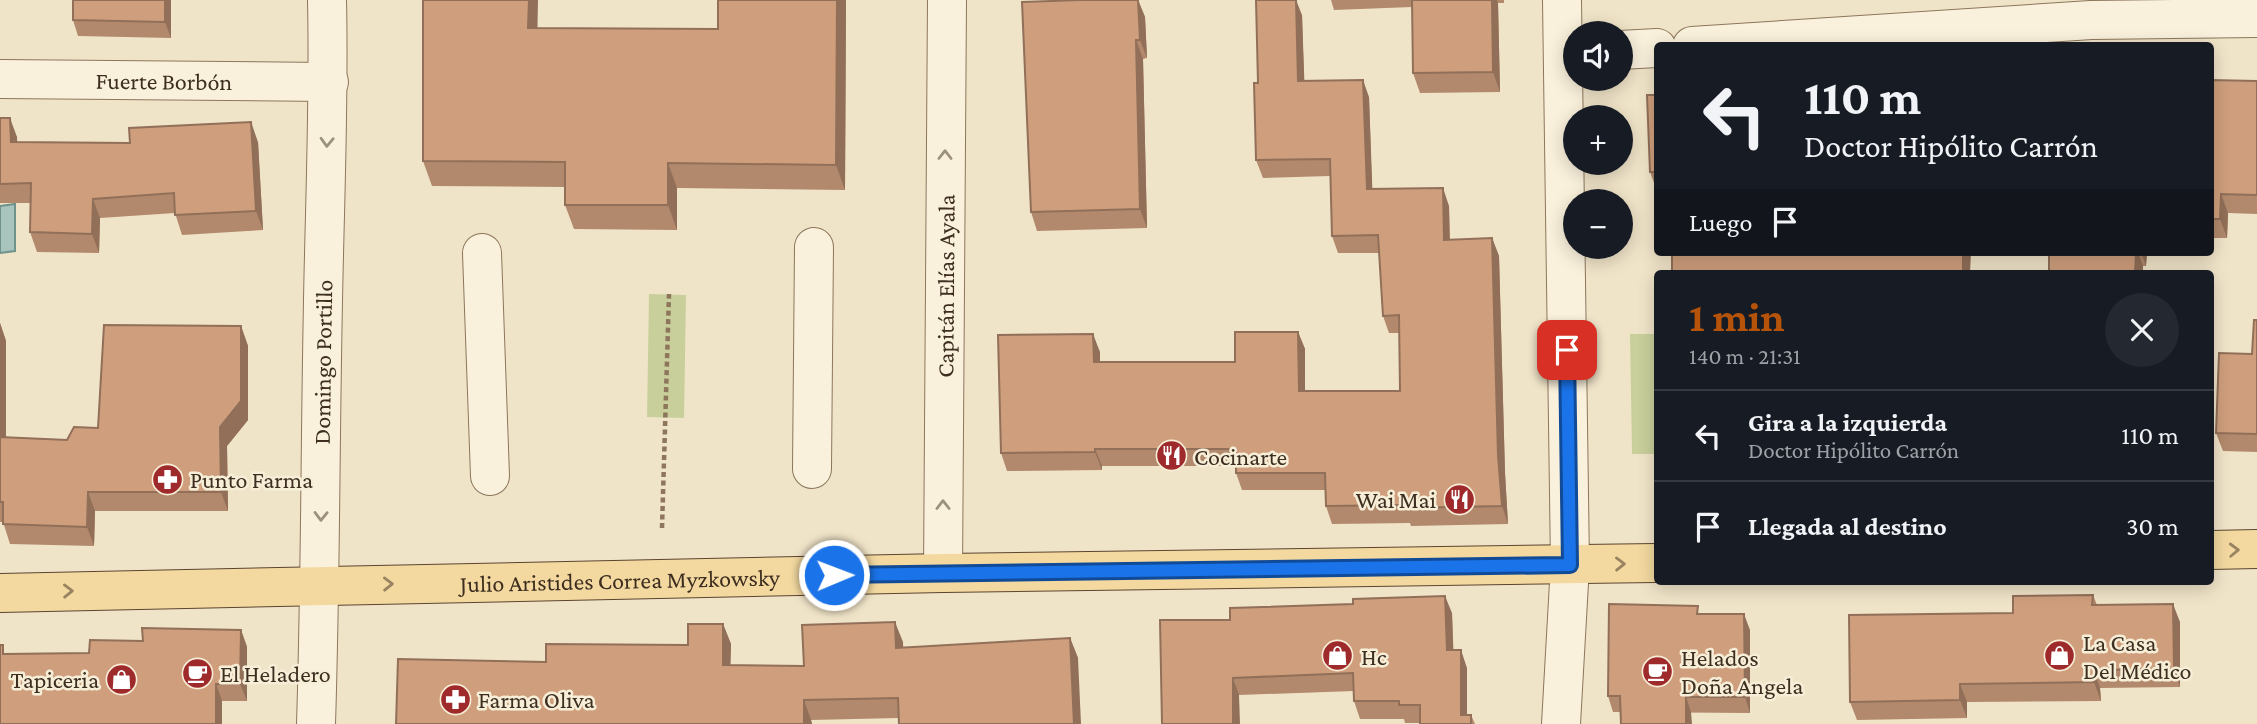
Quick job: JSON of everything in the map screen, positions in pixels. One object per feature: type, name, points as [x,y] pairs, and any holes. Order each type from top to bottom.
[{"type":"main road","points":[[2214,550],[2257,549]]},
{"type":"main road","name":"Julio Aristides Correa Myzkowsky","points":[[0,593],[943,573],[1654,563]]},
{"type":"street","name":"Domingo Portillo","points":[[316,724],[329,82],[327,0]]},
{"type":"street","name":"Capitán Elías Ayala","points":[[943,573],[947,0]]},
{"type":"street","points":[[1562,0],[1565,21]]},
{"type":"street","points":[[1736,42],[2091,10],[2257,18]]},
{"type":"street","points":[[1633,49],[1654,48]]},
{"type":"street","name":"Fuerte Borbón","points":[[0,79],[329,82]]},
{"type":"street","points":[[1561,724],[1570,565],[1569,91]]},
{"type":"street","points":[[812,469],[814,247]]},
{"type":"street","points":[[482,253],[489,475]]},
{"type":"path","points":[[662,528],[669,293]]},
{"type":"green space","points":[[649,294],[686,295],[684,418],[647,417]]},
{"type":"green space","points":[[1630,334],[1654,334],[1654,454],[1632,454]]},
{"type":"water","points":[[15,204],[15,251],[0,253],[0,206]]},
{"type":"building","points":[[73,0],[165,0],[165,22],[73,20]]},
{"type":"building","points":[[423,0],[529,0],[528,28],[718,29],[718,0],[837,0],[836,165],[668,163],[668,205],[565,205],[565,162],[423,161]]},
{"type":"building","points":[[1138,0],[1140,40],[1136,40],[1140,209],[1031,212],[1022,2]]},
{"type":"building","points":[[1256,0],[1296,0],[1298,81],[1363,80],[1367,189],[1443,188],[1444,240],[1492,238],[1502,506],[1326,506],[1325,473],[1236,473],[1236,449],[1095,449],[1095,452],[1001,453],[998,335],[1093,334],[1094,362],[1235,362],[1235,332],[1298,332],[1299,391],[1400,391],[1399,315],[1383,316],[1378,235],[1332,236],[1330,159],[1256,160]]},
{"type":"building","points":[[1412,0],[1492,0],[1493,72],[1413,73]]},
{"type":"building","points":[[2214,80],[2257,81],[2257,195],[2221,194],[2220,219],[2214,219]]},
{"type":"building","points":[[1647,95],[1654,95],[1654,172],[1650,172]]},
{"type":"building","points":[[0,118],[10,118],[11,142],[130,143],[129,128],[251,122],[256,211],[175,215],[174,193],[93,199],[92,234],[30,232],[31,183],[0,184]]},
{"type":"building","points":[[1672,256],[1963,256],[1963,270],[1672,270]]},
{"type":"building","points":[[2049,256],[2136,256],[2135,270],[2049,270]]},
{"type":"building","points":[[2254,320],[2257,320],[2257,434],[2216,433],[2219,353],[2252,354]]},
{"type":"building","points":[[104,325],[241,326],[241,401],[220,427],[221,492],[88,492],[87,527],[3,524],[3,502],[0,502],[0,437],[67,440],[74,427],[98,428]]},
{"type":"building","points":[[2093,595],[2092,605],[2173,604],[2174,669],[2094,670],[2094,682],[1960,684],[1960,700],[1850,702],[1849,615],[2013,613],[2013,596]]},
{"type":"building","points":[[1445,596],[1447,650],[1461,650],[1461,715],[1471,715],[1471,724],[1420,724],[1420,705],[1399,705],[1399,701],[1354,701],[1353,673],[1233,678],[1233,724],[1162,724],[1160,620],[1230,620],[1230,608],[1353,604],[1353,599]]},
{"type":"building","points":[[1609,604],[1698,606],[1697,614],[1744,614],[1745,697],[1686,697],[1686,724],[1621,724],[1620,696],[1608,696]]},
{"type":"building","points":[[895,622],[896,648],[1070,638],[1074,724],[899,724],[898,698],[804,700],[804,724],[396,724],[398,659],[546,662],[546,644],[688,645],[688,624],[723,624],[723,665],[804,666],[802,625]]},
{"type":"building","points":[[142,628],[241,630],[240,684],[216,684],[216,724],[0,724],[0,645],[3,645],[3,654],[89,653],[90,640],[143,641]]},
{"type":"place","name":"Cocinarte","points":[[1171,456]]},
{"type":"place","name":"Punto Farma","points":[[167,479]]},
{"type":"place","name":"Wai Mai","points":[[1459,499]]},
{"type":"place","name":"Hc","points":[[1338,656]]},
{"type":"place","name":"La Casa Del Médico","points":[[2060,656]]},
{"type":"place","name":"Helados Doña Angela","points":[[1658,671]]},
{"type":"place","name":"El Heladero","points":[[197,673]]},
{"type":"place","name":"Tapiceria","points":[[122,679]]},
{"type":"place","name":"Farma Oliva","points":[[455,699]]},
{"type":"route","points":[[834,575],[1570,565],[1567,350]]}]
